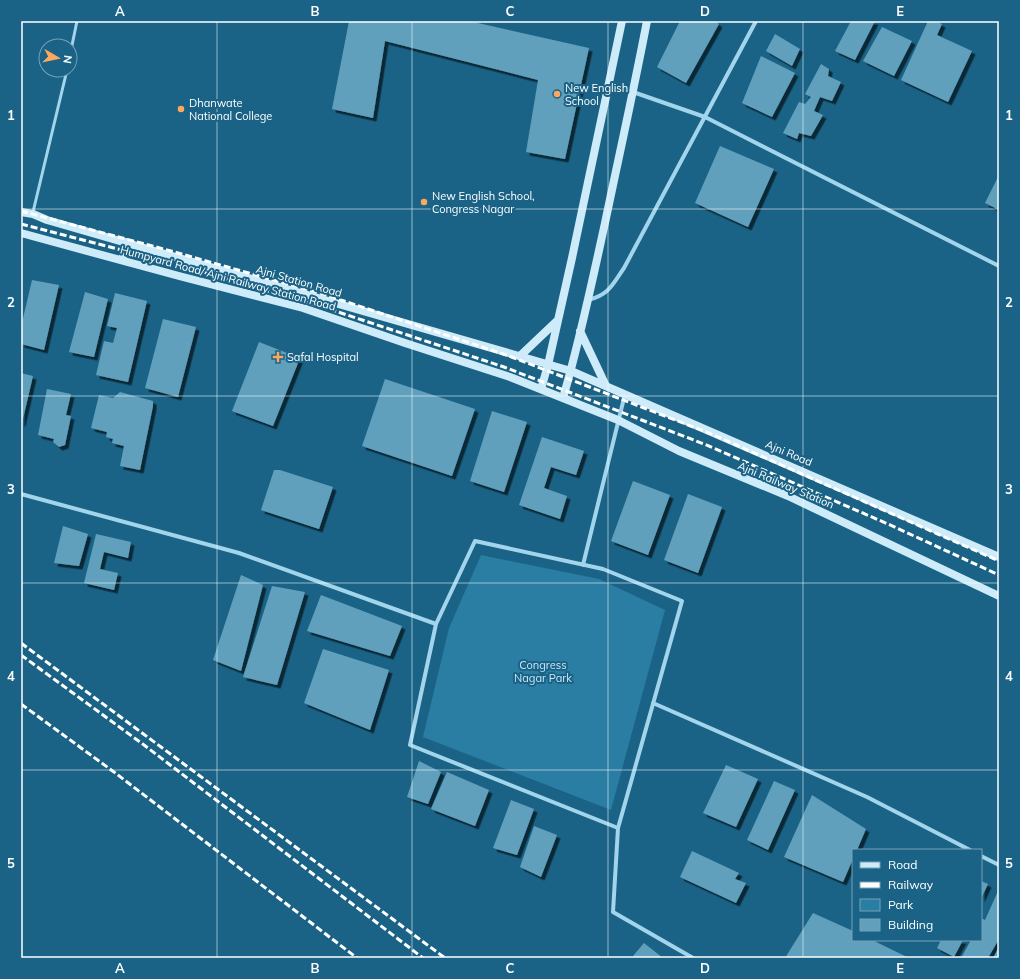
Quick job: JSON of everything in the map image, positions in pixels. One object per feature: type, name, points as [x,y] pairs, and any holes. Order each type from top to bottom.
[{"type":"main road","points":[[541,389],[558,320],[622,21]]},
{"type":"main road","points":[[563,398],[588,300],[647,21]]},
{"type":"main road","name":"Ajni Station Road","points":[[21,212],[33,214],[47,220],[571,371]]},
{"type":"main road","name":"Humpyard Road/ Ajni Railway Station Road","points":[[21,233],[303,308],[404,343],[510,377],[563,398]]},
{"type":"main road","points":[[122,260],[126,242]]},
{"type":"main road","points":[[520,356],[558,320]]},
{"type":"main road","points":[[580,332],[606,386]]},
{"type":"main road","name":"Ajni Road","points":[[571,371],[999,557]]},
{"type":"main road","name":"Ajni Railway Station","points":[[563,398],[618,420],[679,451],[788,496],[999,596]]},
{"type":"street","points":[[588,300],[600,297],[608,290],[624,268],[756,21]]},
{"type":"street","points":[[609,86],[633,92],[705,117],[999,266]]},
{"type":"street","points":[[583,565],[625,394]]},
{"type":"street","points":[[21,494],[239,553],[436,624]]},
{"type":"street","points":[[618,828],[410,745],[436,624],[475,541],[603,569],[682,601],[618,828],[613,912],[693,958]]},
{"type":"street","points":[[653,703],[867,797],[968,849]]},
{"type":"street","points":[[982,856],[999,865]]},
{"type":"lane","points":[[74,38],[77,21]]},
{"type":"lane","points":[[33,214],[65,78]]},
{"type":"green space","name":"Congress Nagar Park","points":[[481,555],[599,579],[665,610],[611,810],[423,737],[449,628]]},
{"type":"building","name":"New English School","points":[[349,21],[469,21],[589,48],[565,159],[526,152],[538,80],[385,41],[373,118],[332,109]]},
{"type":"building","points":[[680,21],[715,21],[719,24],[686,83],[657,67]]},
{"type":"building","points":[[851,21],[875,21],[855,60],[835,51]]},
{"type":"building","points":[[928,21],[936,21],[942,24],[937,35],[972,51],[948,102],[901,80]]},
{"type":"building","points":[[882,27],[912,41],[894,76],[863,61]]},
{"type":"building","points":[[775,34],[800,49],[792,66],[766,51]]},
{"type":"building","points":[[761,56],[795,73],[772,117],[742,103]]},
{"type":"building","points":[[821,64],[829,69],[828,76],[841,82],[832,101],[820,97],[814,111],[823,115],[811,136],[799,133],[797,139],[783,133],[799,102],[805,104],[811,97],[805,94]]},
{"type":"building","points":[[720,146],[774,169],[748,227],[695,203]]},
{"type":"building","points":[[999,175],[999,210],[985,203]]},
{"type":"building","points":[[32,280],[59,285],[44,350],[21,344],[21,327]]},
{"type":"building","points":[[85,292],[108,299],[94,357],[69,352]]},
{"type":"building","points":[[115,293],[147,301],[128,382],[96,375],[104,341],[113,343],[117,328],[107,326]]},
{"type":"building","points":[[163,319],[196,327],[178,397],[145,388]]},
{"type":"building","name":"Safal Hospital","points":[[259,342],[300,358],[273,426],[232,411]]},
{"type":"building","points":[[21,373],[33,376],[22,423],[21,423]]},
{"type":"building","points":[[385,379],[475,409],[452,476],[362,446]]},
{"type":"building","points":[[47,389],[71,394],[66,415],[71,416],[65,445],[59,447],[53,442],[54,439],[38,435]]},
{"type":"building","points":[[120,392],[153,401],[140,470],[120,466],[124,446],[112,443],[113,439],[106,437],[107,432],[91,428],[99,395],[113,398]]},
{"type":"building","points":[[492,411],[527,422],[504,492],[470,481]]},
{"type":"building","points":[[542,437],[584,451],[576,475],[551,467],[544,488],[567,496],[560,519],[519,505]]},
{"type":"building","points":[[274,470],[280,470],[333,487],[319,529],[261,510]]},
{"type":"building","points":[[633,481],[670,495],[648,555],[611,541]]},
{"type":"building","points":[[688,494],[722,507],[698,573],[664,560]]},
{"type":"building","points":[[63,526],[88,534],[79,566],[54,563]]},
{"type":"building","points":[[96,534],[131,542],[128,558],[104,552],[100,569],[118,573],[114,590],[84,583]]},
{"type":"building","points":[[241,575],[263,585],[241,671],[213,660]]},
{"type":"building","points":[[272,586],[305,592],[277,685],[243,677]]},
{"type":"building","points":[[321,595],[402,626],[390,656],[307,631]]},
{"type":"building","points":[[323,649],[389,670],[370,730],[304,703]]},
{"type":"building","points":[[419,761],[441,772],[428,804],[407,797]]},
{"type":"building","points":[[726,765],[758,779],[736,827],[703,813]]},
{"type":"building","points":[[447,772],[489,790],[475,826],[431,809]]},
{"type":"building","points":[[774,781],[795,790],[768,850],[747,840]]},
{"type":"building","points":[[812,795],[866,829],[857,849],[852,849],[852,861],[843,882],[784,857]]},
{"type":"building","points":[[511,800],[534,809],[517,855],[493,848]]},
{"type":"building","points":[[534,826],[557,835],[541,877],[520,867]]},
{"type":"building","points":[[692,851],[739,873],[735,879],[746,883],[736,903],[680,877]]},
{"type":"building","points":[[982,881],[988,884],[982,897]]},
{"type":"building","points":[[999,889],[999,939],[988,958],[961,958],[970,941],[982,941],[982,918],[985,920]]},
{"type":"building","points":[[813,913],[852,931],[852,941],[874,941],[907,957],[906,958],[785,958]]},
{"type":"building","points":[[940,941],[962,941],[954,957],[937,948]]},
{"type":"building","points":[[644,943],[663,958],[635,958],[633,956]]},
{"type":"building","points":[[999,947],[999,958],[993,958]]},
{"type":"railway","points":[[21,211],[323,294],[509,356],[709,433],[999,561]]},
{"type":"railway","points":[[21,224],[168,262],[320,306],[504,367],[704,444],[888,524],[999,575]]},
{"type":"railway","points":[[21,643],[445,958]]},
{"type":"railway","points":[[21,655],[144,745],[423,958]]},
{"type":"railway","points":[[21,704],[114,772],[357,958]]},
{"type":"place","name":"New English School","points":[[557,94]]},
{"type":"place","name":"Dhanwate National College","points":[[181,109]]},
{"type":"place","name":"New English School, Congress Nagar","points":[[424,202]]},
{"type":"place","name":"Safal Hospital","points":[[278,357]]}]
